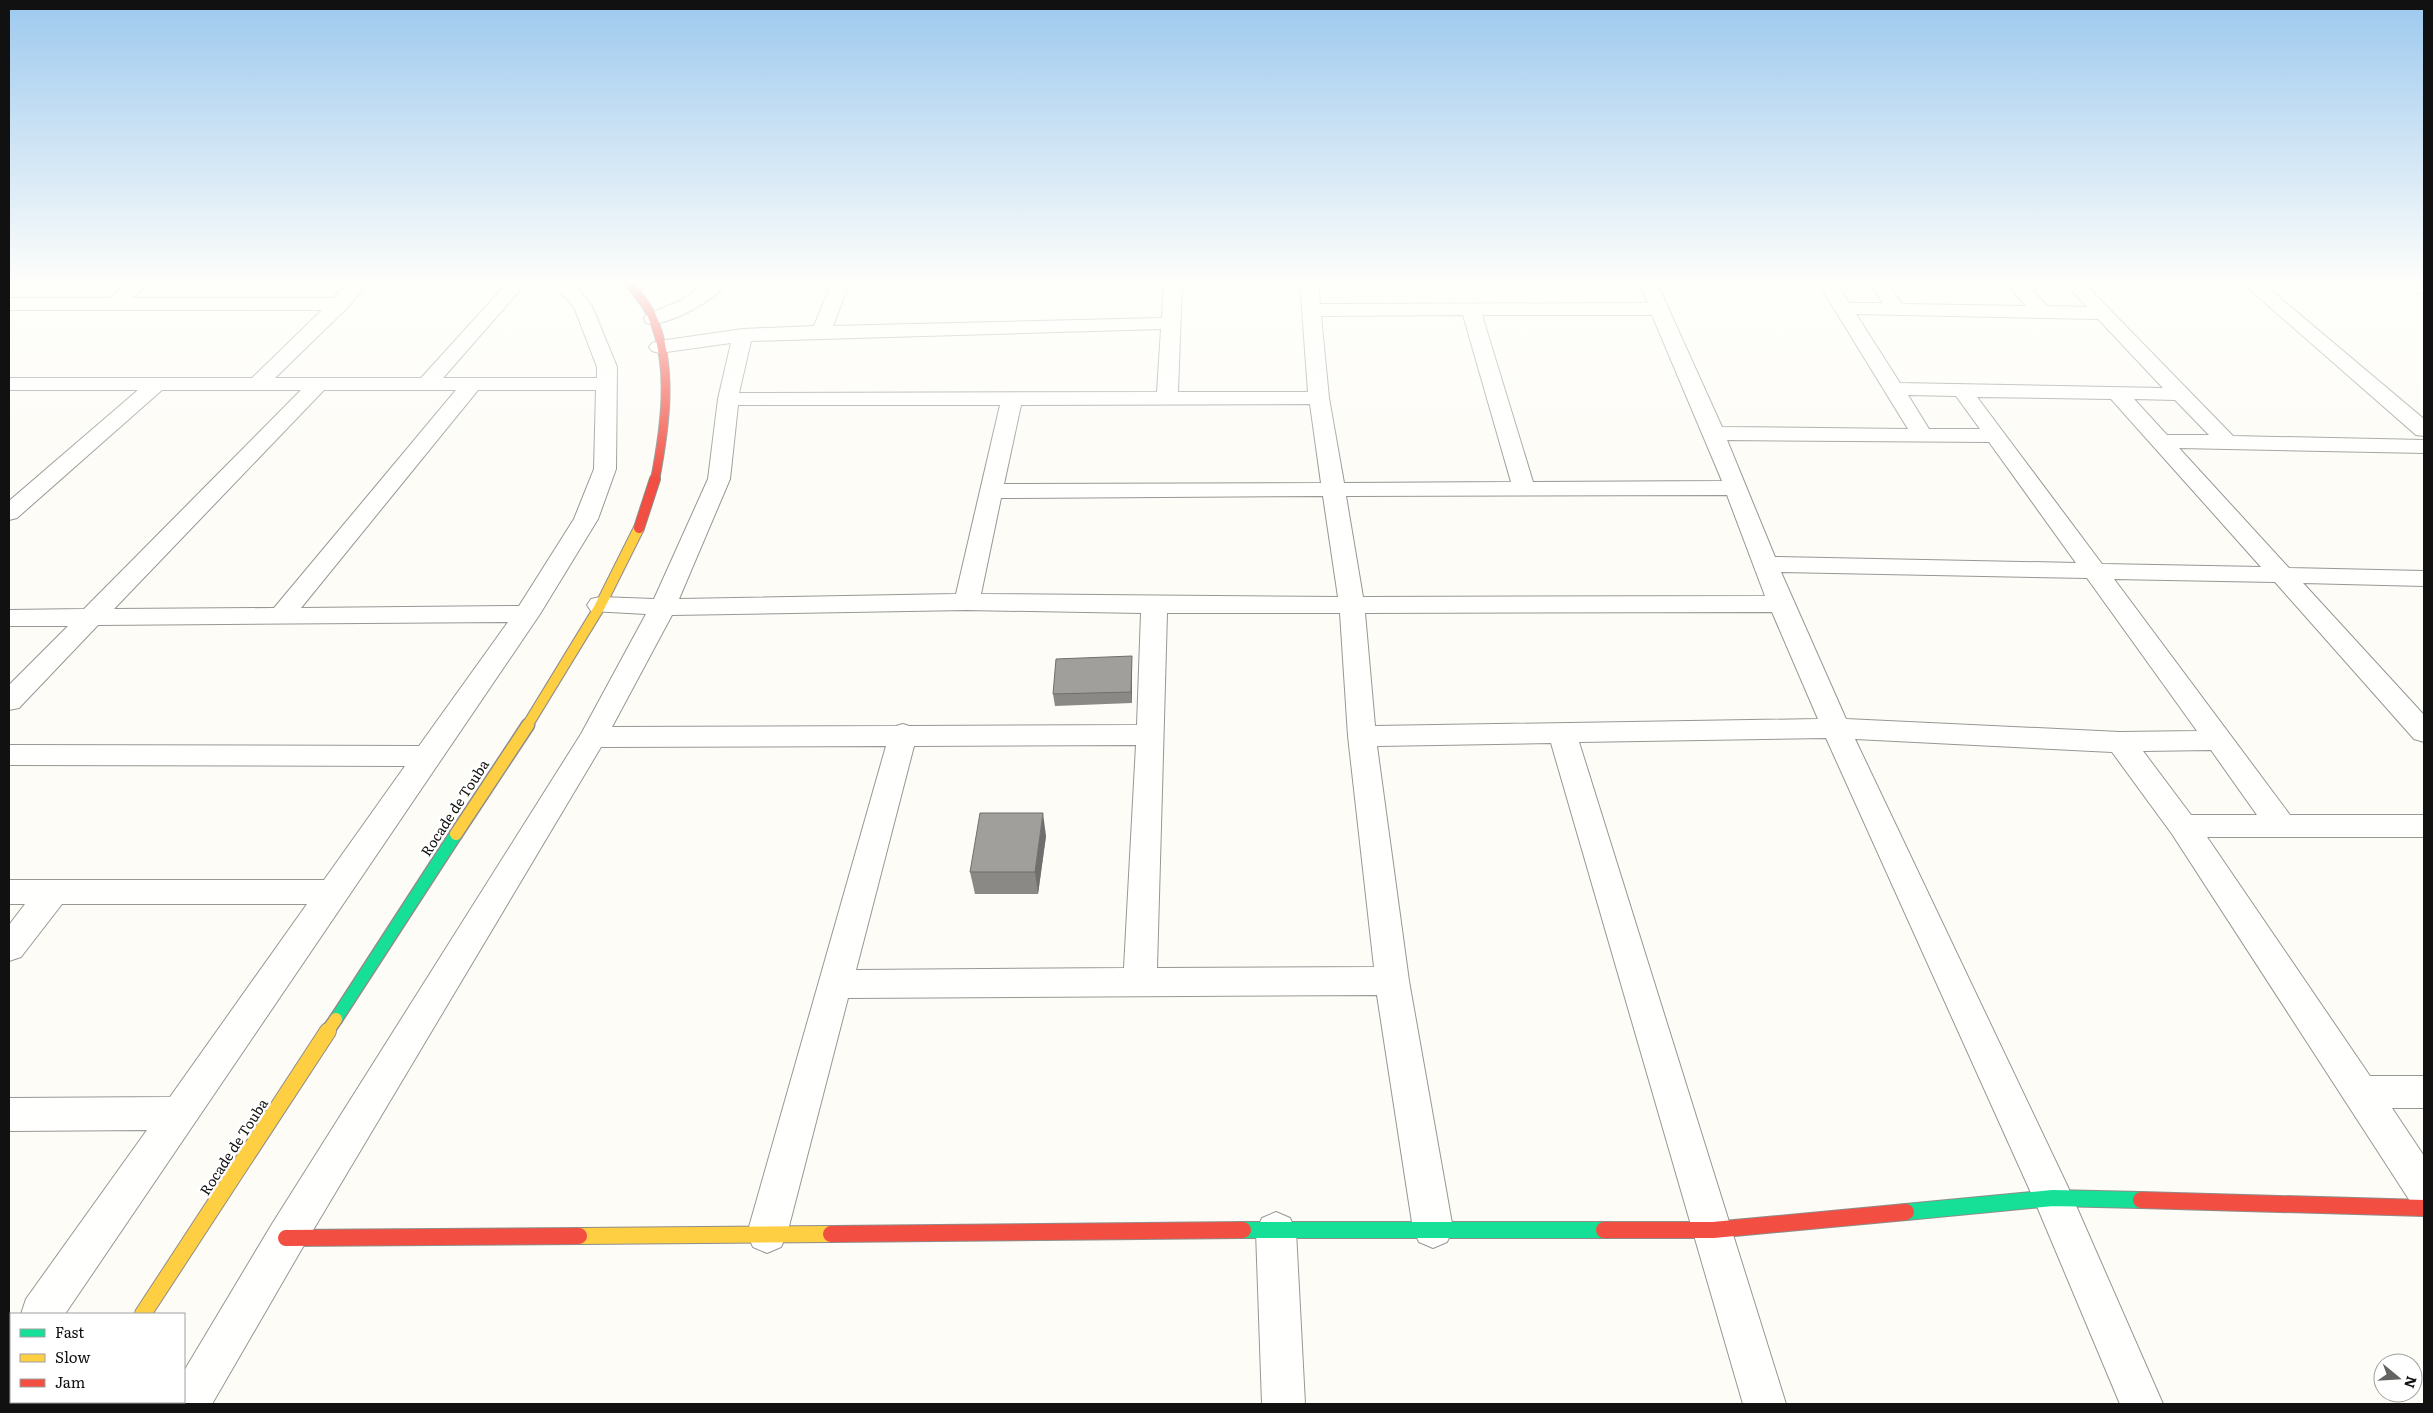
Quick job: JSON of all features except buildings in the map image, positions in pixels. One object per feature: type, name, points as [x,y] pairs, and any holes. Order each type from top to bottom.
[{"type":"main road","name":"Rocade de Touba","points":[[144,1313],[564,668],[625,560],[643,520],[657,473],[665,418],[665,379],[659,347]]},
{"type":"main road","points":[[286,1238],[1433,1229],[1713,1230],[2052,1198],[2424,1208]]},
{"type":"street","points":[[257,384],[295,347]]},
{"type":"street","points":[[427,383],[459,347]]},
{"type":"street","points":[[42,1313],[527,614],[586,519],[605,469],[608,384],[607,366],[600,347]]},
{"type":"street","points":[[188,1404],[286,1238],[593,737],[663,607],[719,479],[728,399],[740,347]]},
{"type":"street","points":[[1167,397],[1170,347]]},
{"type":"street","points":[[1316,347],[1319,398],[1352,605],[1362,736],[1392,981],[1433,1229]]},
{"type":"street","points":[[1482,347],[1524,489]]},
{"type":"street","points":[[1675,347],[1714,433],[1767,564],[1781,604],[2052,1198],[2141,1404]]},
{"type":"street","points":[[1867,347],[1923,436]]},
{"type":"street","points":[[2134,347],[2226,441]]},
{"type":"street","points":[[2326,347],[2424,430]]},
{"type":"street","points":[[281,616],[473,383]]},
{"type":"street","points":[[9,384],[608,384]]},
{"type":"street","points":[[9,513],[157,384]]},
{"type":"street","points":[[9,701],[318,384]]},
{"type":"street","points":[[1892,389],[2180,394]]},
{"type":"street","points":[[1962,390],[2092,569],[2221,740],[2282,826]]},
{"type":"street","points":[[2118,394],[2424,732]]},
{"type":"street","points":[[967,602],[1012,398]]},
{"type":"street","points":[[728,399],[1319,398]]},
{"type":"street","points":[[1714,433],[1996,436]]},
{"type":"street","points":[[2160,441],[2424,446]]},
{"type":"street","points":[[992,491],[1735,488]]},
{"type":"street","points":[[1767,564],[2092,569],[2424,578]]},
{"type":"street","points":[[600,605],[663,607],[967,602],[1154,605],[1781,604]]},
{"type":"street","points":[[1140,982],[1151,735],[1154,605]]},
{"type":"street","points":[[9,618],[527,614]]},
{"type":"street","points":[[1362,736],[1836,728],[2120,742],[2221,740]]},
{"type":"street","points":[[1562,733],[1764,1404]]},
{"type":"street","points":[[593,737],[903,734],[1151,735]]},
{"type":"street","points":[[767,1234],[903,734]]},
{"type":"street","points":[[2120,742],[2183,826],[2424,1188]]},
{"type":"street","points":[[9,756],[427,756]]},
{"type":"street","points":[[2183,826],[2424,826]]},
{"type":"street","points":[[9,892],[334,892]]},
{"type":"street","points":[[9,948],[54,892]]},
{"type":"street","points":[[836,984],[1392,981]]},
{"type":"street","points":[[2359,1092],[2424,1092]]},
{"type":"street","points":[[9,1114],[181,1113]]},
{"type":"street","points":[[1276,1231],[1284,1404]]},
{"type":"traffic: fast","points":[[336,1019],[456,834]]},
{"type":"traffic: fast","points":[[1906,1212],[2053,1198],[2141,1200]]},
{"type":"traffic: fast","points":[[1243,1230],[1604,1230]]},
{"type":"traffic: slow","points":[[456,834],[577,647],[620,568],[639,528]]},
{"type":"traffic: slow","points":[[144,1313],[336,1019]]},
{"type":"traffic: slow","points":[[579,1236],[831,1234]]},
{"type":"traffic: jam","points":[[639,528],[655,481],[664,424],[664,367],[661,347]]},
{"type":"traffic: jam","points":[[2141,1200],[2424,1208]]},
{"type":"traffic: jam","points":[[1604,1230],[1713,1230],[1906,1212]]},
{"type":"traffic: jam","points":[[831,1234],[1243,1230]]},
{"type":"traffic: jam","points":[[286,1238],[579,1236]]}]
